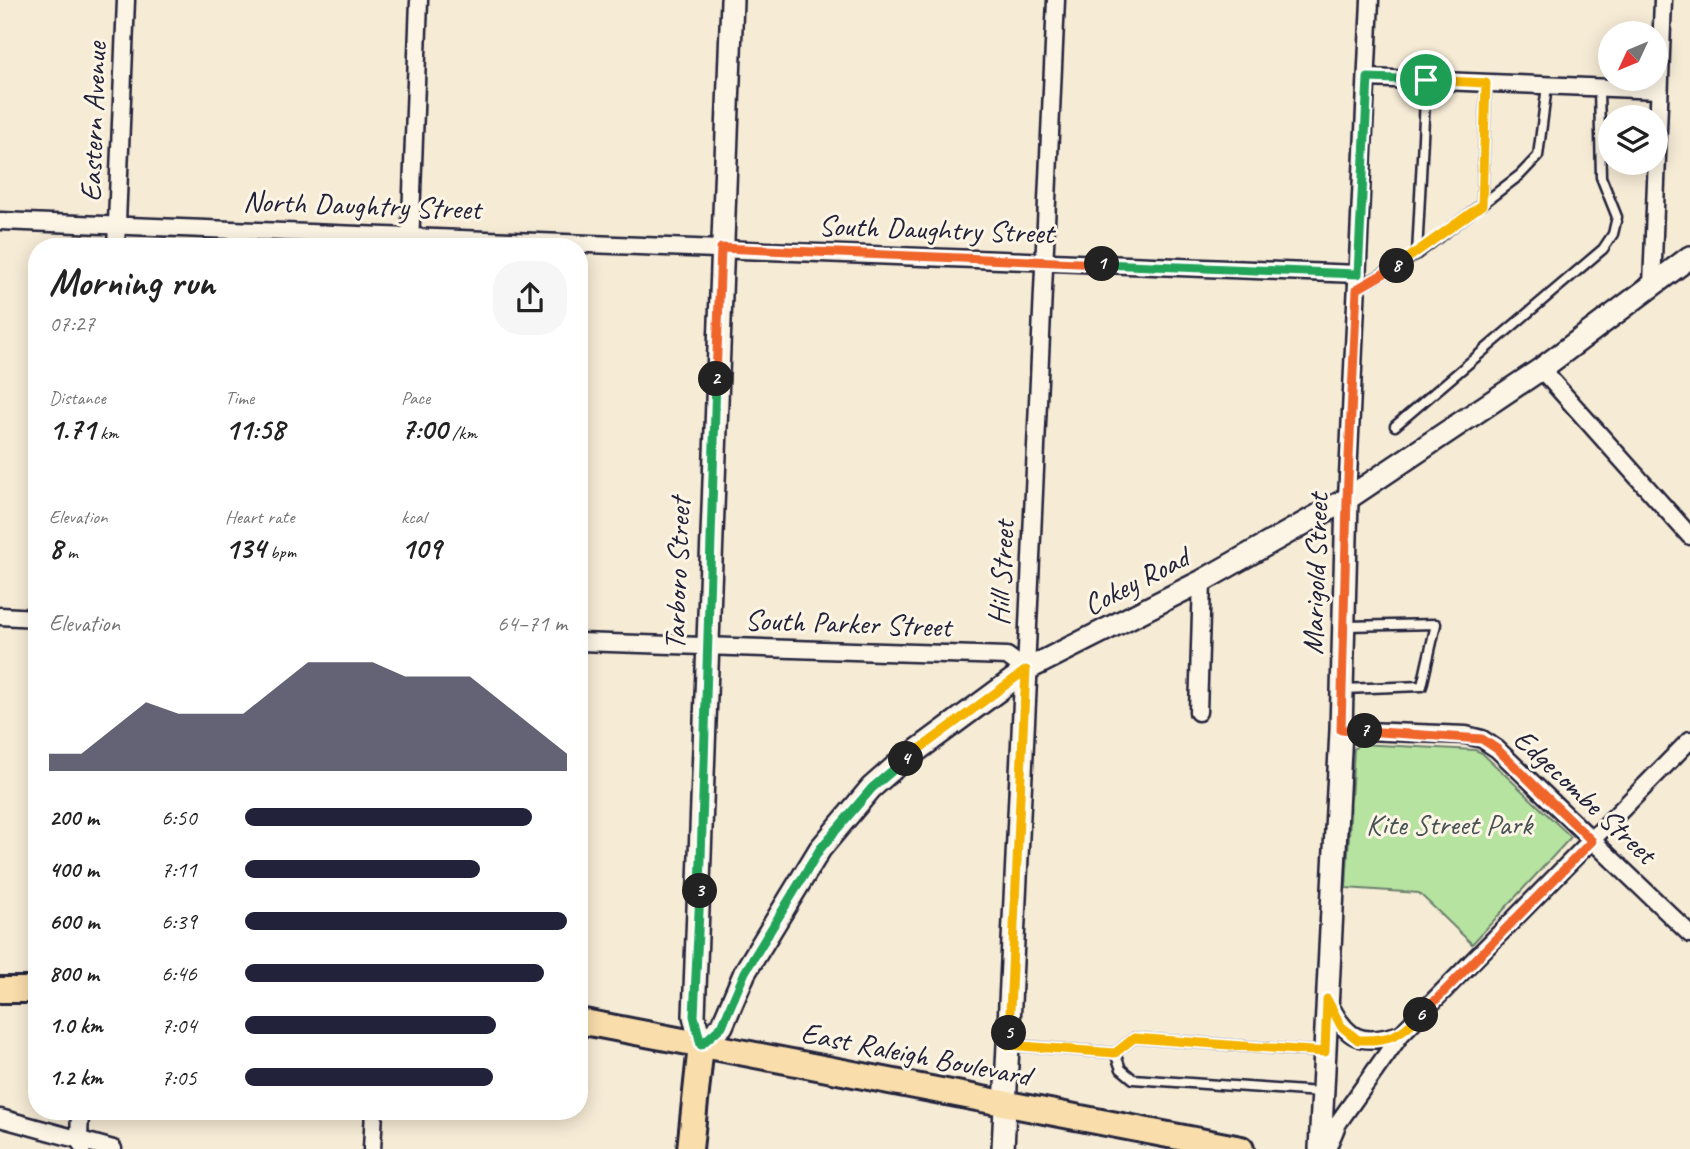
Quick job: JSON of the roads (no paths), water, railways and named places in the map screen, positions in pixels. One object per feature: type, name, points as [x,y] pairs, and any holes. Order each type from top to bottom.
[{"type":"main road","points":[[0,990],[28,990]]},
{"type":"main road","name":"East Raleigh Boulevard","points":[[588,1023],[1241,1149]]},
{"type":"main road","name":"Tarboro Street","points":[[690,1149],[701,1045]]},
{"type":"street","name":"Eastern Avenue","points":[[116,238],[126,0]]},
{"type":"street","points":[[410,238],[419,0]]},
{"type":"street","name":"Tarboro Street","points":[[701,1045],[694,1016],[699,943],[705,647],[732,0]]},
{"type":"street","name":"Hill Street","points":[[1003,1149],[1056,0]]},
{"type":"street","name":"Marigold Street","points":[[1320,1149],[1341,730],[1347,499],[1370,0]]},
{"type":"street","points":[[1662,21],[1663,0]]},
{"type":"street","points":[[1368,78],[1598,88]]},
{"type":"street","points":[[1652,286],[1659,91]]},
{"type":"street","name":"North Daughtry Street","points":[[0,221],[117,223],[361,238]]},
{"type":"street","name":"North Daughtry Street","points":[[588,245],[721,248]]},
{"type":"street","name":"South Daughtry Street","points":[[721,248],[1046,262],[1358,281]]},
{"type":"street","name":"Cokey Road","points":[[701,1045],[722,1026],[745,972],[820,849],[872,788],[896,766],[1026,670],[1202,581],[1347,499],[1541,369],[1690,257]]},
{"type":"street","points":[[1541,369],[1690,536]]},
{"type":"street","points":[[1198,712],[1202,581]]},
{"type":"street","points":[[0,616],[28,618]]},
{"type":"street","name":"South Parker Street","points":[[588,642],[1007,656],[1026,670]]},
{"type":"street","name":"Edgecombe Street","points":[[1341,730],[1466,735],[1482,739],[1497,749],[1690,934]]},
{"type":"street","points":[[1327,1149],[1351,1102],[1401,1034],[1690,740]]},
{"type":"street","points":[[1327,999],[1341,1026],[1358,1040],[1386,1039],[1401,1034]]},
{"type":"street","points":[[0,1118],[81,1144],[113,1149]]},
{"type":"street","points":[[80,1120],[81,1144]]},
{"type":"street","points":[[372,1149],[374,1120]]},
{"type":"lane","points":[[1417,254],[1426,80]]},
{"type":"lane","points":[[1482,205],[1486,83]]},
{"type":"lane","points":[[1358,281],[1417,254],[1520,175],[1538,156],[1547,86]]},
{"type":"lane","points":[[1395,426],[1603,249],[1612,234],[1617,217],[1615,206],[1601,177],[1599,91]]},
{"type":"lane","points":[[1342,689],[1422,686],[1436,624],[1344,626]]},
{"type":"lane","points":[[1008,1045],[1115,1053],[1134,1038],[1325,1052]]},
{"type":"lane","points":[[1115,1053],[1121,1069],[1133,1079],[1324,1092]]},
{"type":"park label","name":"Kite Street Park","points":[[1449,824]]}]
